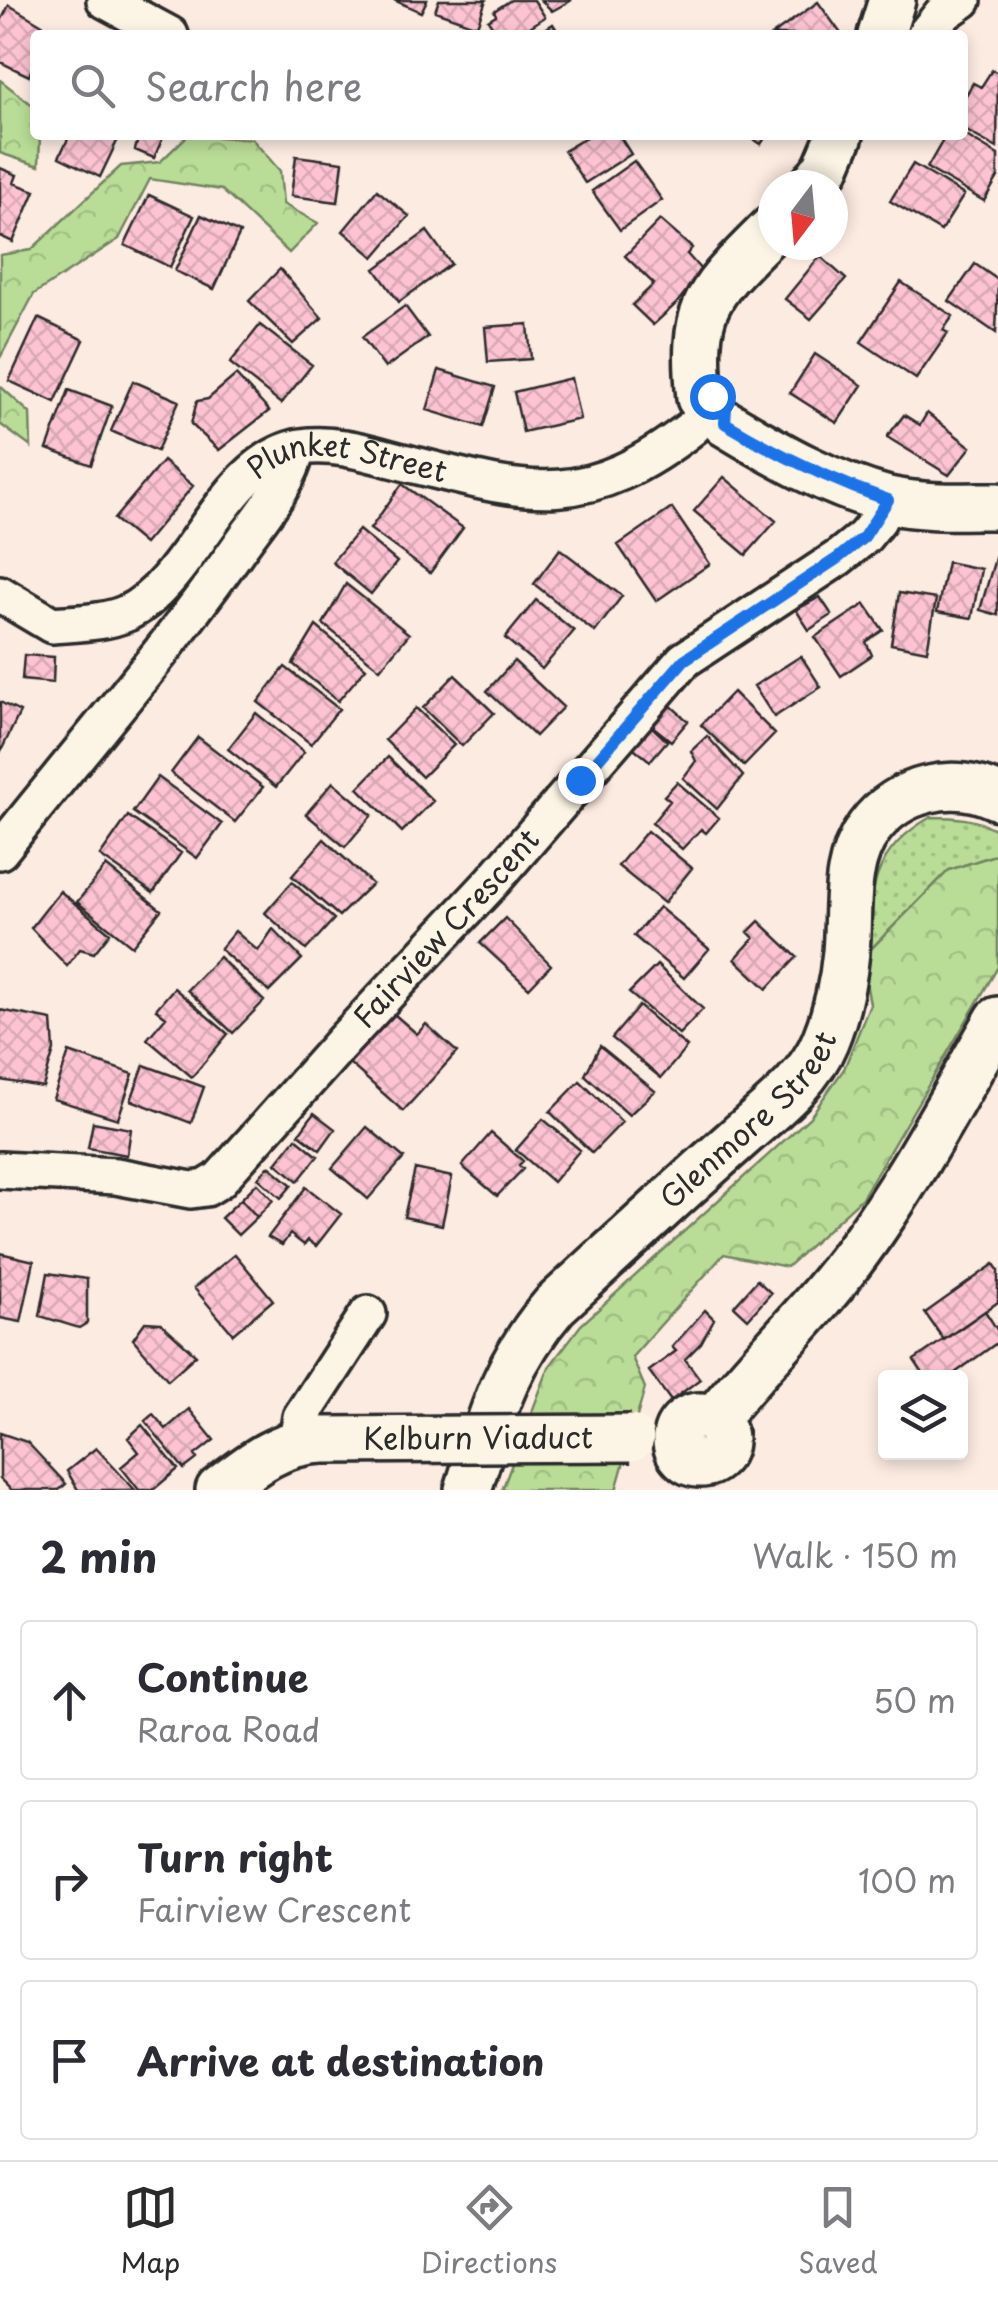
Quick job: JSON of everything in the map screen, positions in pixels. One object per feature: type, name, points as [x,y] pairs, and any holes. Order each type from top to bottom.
[{"type":"main road","points":[[883,30],[892,0]]},
{"type":"main road","points":[[824,170],[847,140]]},
{"type":"main road","points":[[758,243],[728,274],[703,310],[695,350],[706,416],[808,470],[888,500],[998,506]]},
{"type":"main road","name":"Glenmore Street","points":[[468,1490],[496,1403],[529,1336],[584,1279],[788,1094],[823,1046],[837,1010],[846,952],[847,882],[857,849],[869,828],[887,808],[928,788],[971,788],[998,797]]},
{"type":"main road","points":[[706,1459],[750,1374],[822,1298],[882,1218],[998,1020]]},
{"type":"main road","name":"Kelburn Viaduct","points":[[310,1441],[631,1438],[706,1459]]},
{"type":"main road","points":[[218,1490],[278,1449],[310,1441]]},
{"type":"street","points":[[105,0],[161,30]]},
{"type":"street","points":[[929,30],[941,15],[962,0]]},
{"type":"street","name":"Plunket Street","points":[[0,594],[52,625],[127,613],[158,589],[243,483],[269,460],[297,448],[336,447],[495,486],[555,490],[594,483],[625,470],[655,454],[706,416]]},
{"type":"street","points":[[0,852],[195,609],[285,482],[297,448]]},
{"type":"street","name":"Fairview Crescent","points":[[0,1170],[116,1176],[192,1190],[220,1180],[493,881],[684,660],[838,558],[864,537],[888,500]]},
{"type":"street","points":[[310,1441],[300,1422],[368,1314]]},
{"type":"green space","points":[[0,80],[30,103],[30,140],[40,140],[39,166],[0,153]]},
{"type":"green space","points":[[183,140],[253,140],[280,171],[283,204],[318,223],[289,253],[222,190],[150,179],[119,239],[34,294],[0,358],[0,255],[31,250],[121,166],[160,162]]},
{"type":"green space","points":[[0,386],[30,413],[31,447],[0,424]]},
{"type":"green space","points":[[931,817],[966,819],[998,831],[998,854],[949,870],[868,952],[870,909],[878,874],[897,843]]},
{"type":"green space","points":[[998,854],[998,967],[862,1198],[787,1267],[724,1254],[632,1357],[645,1388],[616,1490],[502,1490],[549,1367],[581,1325],[810,1117],[844,1069],[870,1004],[866,982],[868,952],[949,870]]},
{"type":"building","points":[[394,0],[427,0],[421,12]]},
{"type":"building","points":[[439,0],[486,0],[477,26],[435,11]]},
{"type":"building","points":[[511,0],[534,0],[545,17],[526,30],[495,30],[488,20],[496,15],[494,11]]},
{"type":"building","points":[[541,0],[572,0],[552,11]]},
{"type":"building","points":[[818,2],[838,30],[779,30]]},
{"type":"building","points":[[9,5],[51,30],[30,30],[29,76],[0,62],[0,23]]},
{"type":"building","points":[[992,70],[998,73],[997,148],[968,132],[968,92],[973,83],[981,87]]},
{"type":"building","points":[[968,137],[998,155],[998,177],[984,201],[927,168],[943,140]]},
{"type":"building","points":[[68,140],[118,140],[100,177],[59,157]]},
{"type":"building","points":[[138,140],[162,140],[154,158],[135,150]]},
{"type":"building","points":[[582,140],[622,140],[631,154],[585,183],[564,151]]},
{"type":"building","points":[[296,156],[343,162],[338,202],[291,196]]},
{"type":"building","points":[[634,161],[662,200],[620,230],[592,191]]},
{"type":"building","points":[[913,164],[964,195],[941,231],[890,201]]},
{"type":"building","points":[[0,168],[17,175],[14,183],[35,191],[13,242],[0,236]]},
{"type":"building","points":[[377,190],[409,216],[374,257],[343,231]]},
{"type":"building","points":[[149,195],[194,216],[170,267],[125,245]]},
{"type":"building","points":[[201,215],[240,233],[214,289],[175,271]]},
{"type":"building","points":[[660,220],[692,248],[687,254],[702,271],[653,325],[632,305],[654,284],[625,256]]},
{"type":"building","points":[[427,231],[451,264],[399,302],[375,269]]},
{"type":"building","points":[[817,260],[825,260],[846,279],[811,319],[785,299]]},
{"type":"building","points":[[975,264],[998,280],[996,333],[949,301]]},
{"type":"building","points":[[280,269],[322,318],[293,344],[249,301]]},
{"type":"building","points":[[901,282],[953,316],[943,330],[948,333],[916,379],[861,342]]},
{"type":"building","points":[[405,306],[428,337],[385,368],[362,337]]},
{"type":"building","points":[[38,318],[84,340],[55,402],[9,381]]},
{"type":"building","points":[[528,324],[531,359],[488,362],[485,327]]},
{"type":"building","points":[[260,325],[312,365],[281,404],[230,363]]},
{"type":"building","points":[[815,354],[862,385],[837,423],[790,393]]},
{"type":"building","points":[[439,370],[495,387],[483,427],[427,410]]},
{"type":"building","points":[[236,375],[269,411],[219,450],[191,424],[197,401],[208,399]]},
{"type":"building","points":[[571,378],[580,419],[523,432],[514,392]]},
{"type":"building","points":[[133,381],[179,401],[157,451],[111,431]]},
{"type":"building","points":[[69,390],[112,406],[91,465],[47,449]]},
{"type":"building","points":[[927,413],[971,447],[949,475],[887,437],[904,415],[920,425]]},
{"type":"building","points":[[163,461],[193,486],[144,544],[114,519]]},
{"type":"building","points":[[724,477],[776,521],[746,555],[694,511]]},
{"type":"building","points":[[402,484],[463,528],[430,573],[370,529]]},
{"type":"building","points":[[672,508],[710,564],[656,601],[618,545]]},
{"type":"building","points":[[359,530],[397,562],[371,594],[332,562]]},
{"type":"building","points":[[560,549],[622,596],[595,632],[534,584]]},
{"type":"building","points":[[998,556],[998,615],[980,610]]},
{"type":"building","points":[[947,562],[981,569],[972,618],[937,612]]},
{"type":"building","points":[[346,584],[409,634],[380,669],[323,624]]},
{"type":"building","points":[[899,593],[936,599],[927,651],[891,644]]},
{"type":"building","points":[[820,597],[832,615],[809,630],[796,610]]},
{"type":"building","points":[[536,600],[574,631],[542,669],[505,638]]},
{"type":"building","points":[[865,604],[883,630],[866,642],[872,655],[841,676],[815,637]]},
{"type":"building","points":[[316,626],[366,668],[338,701],[293,664]]},
{"type":"building","points":[[24,655],[54,657],[53,683],[22,680]]},
{"type":"building","points":[[801,656],[821,687],[774,717],[754,686]]},
{"type":"building","points":[[514,661],[563,707],[535,736],[487,691]]},
{"type":"building","points":[[285,667],[339,709],[311,744],[258,702]]},
{"type":"building","points":[[455,675],[494,713],[462,746],[423,708]]},
{"type":"building","points":[[733,692],[775,734],[744,766],[701,725]]},
{"type":"building","points":[[0,702],[20,712],[0,753]]},
{"type":"building","points":[[669,704],[688,721],[671,741],[651,725]]},
{"type":"building","points":[[416,708],[454,745],[422,777],[385,740]]},
{"type":"building","points":[[256,713],[304,752],[276,787],[228,749]]},
{"type":"building","points":[[649,724],[667,741],[650,761],[630,745]]},
{"type":"building","points":[[707,736],[743,776],[717,809],[683,778],[696,761],[691,751]]},
{"type":"building","points":[[198,737],[263,787],[235,822],[171,773]]},
{"type":"building","points":[[388,757],[433,801],[402,832],[358,788]]},
{"type":"building","points":[[158,777],[222,824],[197,858],[133,812]]},
{"type":"building","points":[[333,782],[372,815],[345,847],[306,814]]},
{"type":"building","points":[[677,782],[719,818],[706,833],[701,829],[682,849],[652,823],[670,801],[664,796]]},
{"type":"building","points":[[128,816],[181,853],[153,893],[100,856]]},
{"type":"building","points":[[647,831],[692,868],[664,903],[618,866]]},
{"type":"building","points":[[324,839],[372,884],[339,916],[292,876]]},
{"type":"building","points":[[106,866],[161,910],[132,946],[77,902]]},
{"type":"building","points":[[292,882],[334,919],[306,950],[265,913]]},
{"type":"building","points":[[60,891],[110,933],[94,953],[80,949],[67,966],[31,928]]},
{"type":"building","points":[[659,907],[709,949],[684,978],[634,936]]},
{"type":"building","points":[[505,918],[551,965],[529,988],[480,943]]},
{"type":"building","points":[[759,921],[797,957],[767,989],[735,959],[754,938],[748,932]]},
{"type":"building","points":[[273,929],[302,959],[269,992],[220,949],[235,931],[258,951]]},
{"type":"building","points":[[219,957],[264,1001],[233,1033],[187,990]]},
{"type":"building","points":[[657,965],[703,1009],[679,1034],[629,993]]},
{"type":"building","points":[[174,988],[228,1034],[192,1077],[147,1039],[166,1017],[156,1009]]},
{"type":"building","points":[[639,1006],[687,1047],[661,1078],[612,1038]]},
{"type":"building","points":[[0,1010],[52,1020],[54,1050],[43,1087],[0,1080]]},
{"type":"building","points":[[394,1014],[417,1034],[426,1024],[457,1052],[403,1111],[349,1063]]},
{"type":"building","points":[[600,1046],[655,1091],[629,1115],[585,1075]]},
{"type":"building","points":[[69,1052],[133,1074],[118,1119],[53,1099]]},
{"type":"building","points":[[144,1065],[204,1087],[191,1123],[131,1100]]},
{"type":"building","points":[[580,1081],[622,1122],[592,1153],[550,1112]]},
{"type":"building","points":[[314,1113],[335,1129],[320,1150],[299,1134]]},
{"type":"building","points":[[543,1119],[580,1150],[553,1182],[516,1150]]},
{"type":"building","points":[[93,1122],[131,1129],[127,1155],[88,1148]]},
{"type":"building","points":[[367,1127],[404,1158],[368,1199],[332,1168]]},
{"type":"building","points":[[491,1133],[523,1161],[519,1165],[523,1169],[497,1196],[462,1166]]},
{"type":"building","points":[[296,1138],[318,1156],[298,1181],[276,1163]]},
{"type":"building","points":[[269,1166],[292,1185],[281,1198],[258,1178]]},
{"type":"building","points":[[415,1169],[452,1177],[442,1225],[404,1217]]},
{"type":"building","points":[[257,1183],[273,1200],[257,1217],[241,1199]]},
{"type":"building","points":[[306,1187],[341,1214],[316,1246],[308,1240],[304,1245],[290,1234],[282,1245],[268,1237]]},
{"type":"building","points":[[241,1199],[257,1217],[238,1235],[221,1218]]},
{"type":"building","points":[[0,1253],[34,1261],[21,1322],[0,1318]]},
{"type":"building","points":[[235,1254],[273,1300],[233,1334],[194,1288]]},
{"type":"building","points":[[994,1264],[998,1270],[998,1302],[944,1340],[925,1313]]},
{"type":"building","points":[[48,1273],[87,1279],[87,1323],[79,1328],[40,1316]]},
{"type":"building","points":[[757,1280],[771,1293],[748,1319],[734,1306]]},
{"type":"building","points":[[705,1310],[714,1319],[701,1343],[685,1359],[700,1379],[671,1401],[649,1371],[676,1351],[672,1347]]},
{"type":"building","points":[[985,1311],[998,1331],[998,1342],[959,1370],[921,1370],[914,1360]]},
{"type":"building","points":[[145,1322],[161,1323],[196,1355],[168,1380],[133,1339]]},
{"type":"building","points":[[189,1409],[214,1440],[184,1469],[145,1421],[153,1414],[166,1429]]},
{"type":"building","points":[[142,1425],[178,1469],[153,1490],[139,1490],[121,1467],[139,1452],[128,1438]]},
{"type":"building","points":[[0,1433],[27,1442],[66,1484],[59,1490],[11,1490],[0,1479]]},
{"type":"building","points":[[96,1448],[135,1490],[78,1490],[67,1471]]},
{"type":"route","points":[[580,780],[684,660],[838,558],[864,537],[888,500],[808,470],[771,451],[725,423],[726,408],[712,396]]}]
